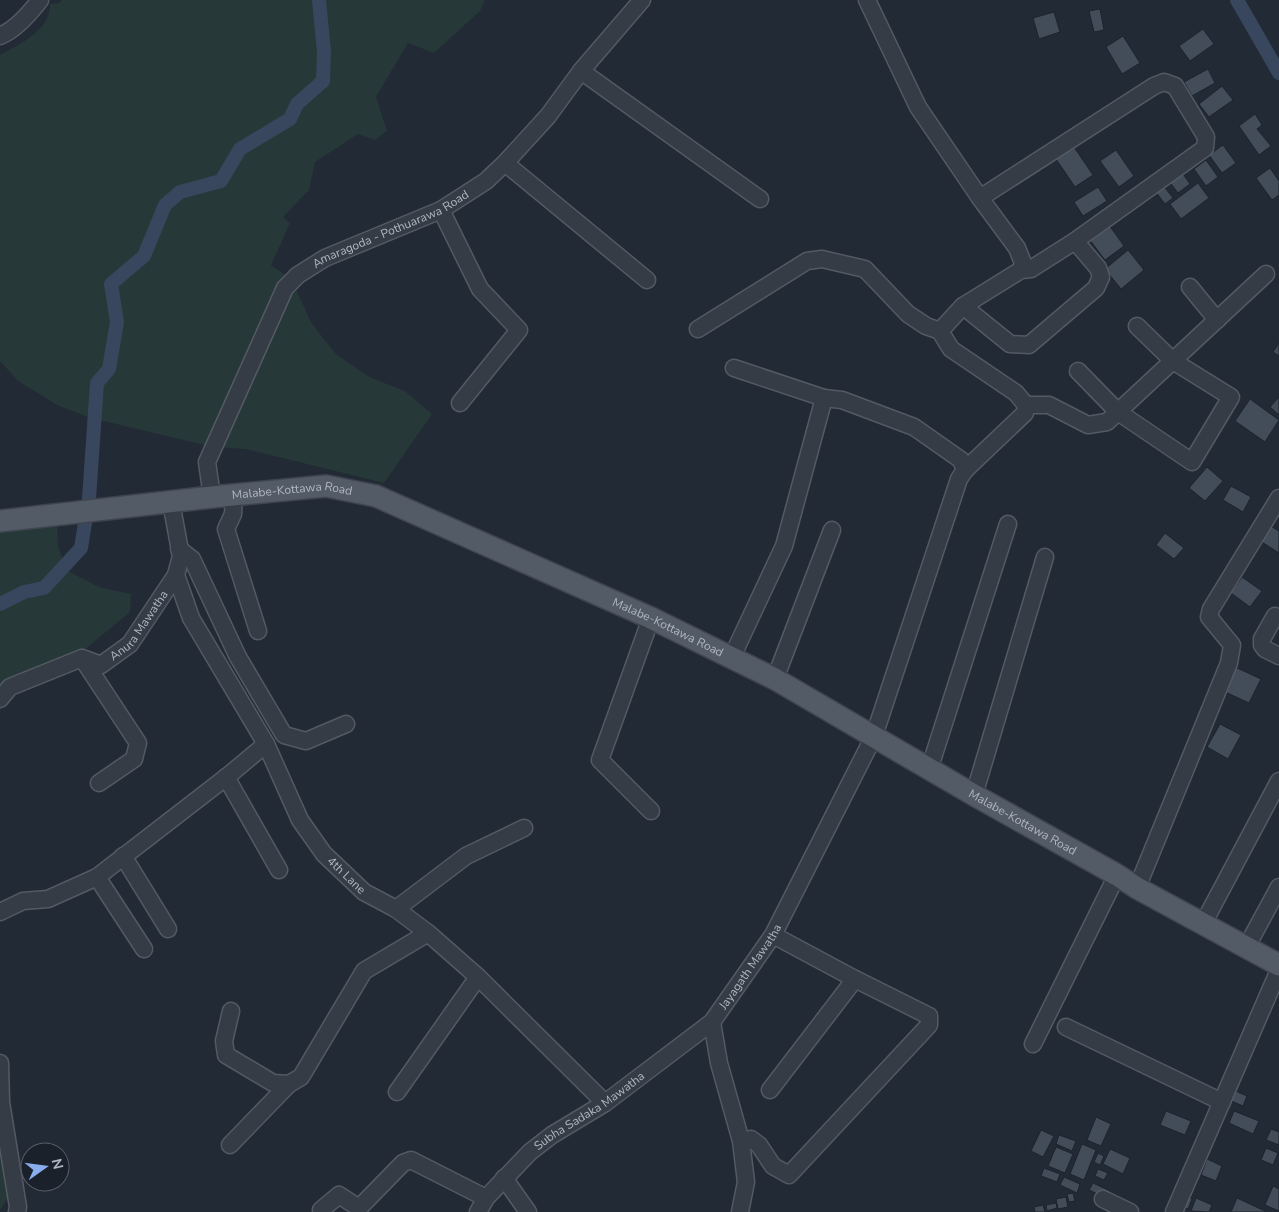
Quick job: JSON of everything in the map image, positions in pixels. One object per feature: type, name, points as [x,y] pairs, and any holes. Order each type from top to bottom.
[{"type":"main road","name":"Malabe-Kottawa Road","points":[[0,521],[234,494],[326,486],[376,496],[651,618],[775,678],[974,796],[1279,965]]},
{"type":"street","points":[[0,36],[6,34],[40,0]]},
{"type":"street","name":"Amaragoda - Pothuarawa Road","points":[[212,497],[207,462],[285,288],[298,275],[325,258],[441,210],[486,181],[548,116],[581,71],[642,0]]},
{"type":"street","points":[[866,0],[918,107],[980,198],[1017,248],[1023,263],[1021,270]]},
{"type":"street","points":[[581,71],[760,199]]},
{"type":"street","points":[[940,331],[963,306],[1021,270],[1031,269],[1205,148],[1206,137],[1175,86],[1164,82],[1154,86],[980,198]]},
{"type":"street","points":[[505,163],[647,280]]},
{"type":"street","points":[[441,210],[480,288],[519,330],[460,402]]},
{"type":"street","points":[[963,306],[1010,344],[1029,345],[1096,288],[1101,277],[1098,268],[1075,240]]},
{"type":"street","points":[[698,329],[807,261],[822,259],[865,269],[908,314],[926,326],[940,331],[951,349],[1016,392],[1026,405],[1025,413],[965,470],[962,460],[914,427],[842,400],[824,398],[734,368]]},
{"type":"street","points":[[1026,405],[1049,405],[1088,425],[1107,422],[1266,274]]},
{"type":"street","points":[[1190,286],[1217,320]]},
{"type":"street","points":[[1078,371],[1118,412],[1192,462],[1231,398],[1173,361],[1137,326]]},
{"type":"street","points":[[732,657],[784,546],[824,398]]},
{"type":"street","name":"Jayagath Mawatha","points":[[740,1212],[746,1182],[741,1141],[719,1063],[712,1022],[773,935],[874,736],[959,479],[965,470]]},
{"type":"street","points":[[234,494],[233,514],[226,529],[258,631]]},
{"type":"street","points":[[1137,888],[1229,663],[1232,645],[1209,617],[1211,609],[1279,498]]},
{"type":"street","name":"Anura Mawatha","points":[[82,658],[101,665],[130,644],[176,575],[181,556],[171,502]]},
{"type":"street","points":[[929,770],[1008,524]]},
{"type":"street","points":[[775,678],[832,530]]},
{"type":"street","points":[[179,549],[192,559],[238,657],[284,735],[306,741],[346,724]]},
{"type":"street","points":[[974,796],[1045,557]]},
{"type":"street","name":"4th Lane","points":[[176,575],[191,618],[266,744],[300,820],[324,854],[364,892],[396,909],[428,933],[478,977],[605,1103]]},
{"type":"street","points":[[1275,616],[1262,639],[1262,645],[1279,656]]},
{"type":"street","points":[[651,618],[600,760],[651,812]]},
{"type":"street","points":[[0,699],[10,687],[82,658],[138,744],[134,759],[99,782]]},
{"type":"street","points":[[0,912],[23,901],[48,899],[97,877],[266,744]]},
{"type":"street","points":[[226,777],[279,870]]},
{"type":"street","points":[[1203,924],[1279,781]]},
{"type":"street","points":[[396,909],[466,856],[524,828]]},
{"type":"street","points":[[123,856],[168,929]]},
{"type":"street","points":[[1033,1044],[1118,875]]},
{"type":"street","points":[[97,877],[144,949]]},
{"type":"street","points":[[1246,948],[1279,886]]},
{"type":"street","points":[[230,1145],[288,1084],[302,1077],[364,971],[428,933]]},
{"type":"street","points":[[741,1141],[751,1139],[759,1145],[773,1166],[789,1175],[929,1025],[930,1016],[855,979],[773,935]]},
{"type":"street","points":[[1174,1212],[1279,970]]},
{"type":"street","points":[[397,1092],[478,977]]},
{"type":"street","points":[[770,1090],[855,979]]},
{"type":"street","points":[[231,1011],[224,1041],[226,1055],[273,1083],[288,1084]]},
{"type":"street","name":"Subha Sadaka Mawatha","points":[[482,1205],[504,1178],[530,1152],[552,1135],[605,1103],[712,1022]]},
{"type":"street","points":[[1066,1027],[1222,1102]]},
{"type":"street","points":[[0,1063],[1,1102],[18,1207],[17,1212]]},
{"type":"street","points":[[321,1210],[339,1195],[359,1208],[403,1163],[411,1160],[482,1205]]},
{"type":"street","points":[[504,1178],[528,1212]]},
{"type":"street","points":[[1103,1199],[1130,1212]]},
{"type":"shaded area","points":[[62,0],[485,0],[480,11],[434,53],[408,43],[376,97],[387,131],[375,140],[358,134],[315,162],[309,190],[283,217],[290,223],[271,265],[291,279],[312,324],[336,354],[369,377],[405,391],[432,414],[384,483],[246,449],[213,447],[91,418],[59,406],[18,381],[0,361],[0,55],[25,41],[40,29],[49,13],[50,4],[59,3]]},
{"type":"shaded area","points":[[57,522],[58,546],[66,570],[99,587],[131,594],[130,612],[84,650],[26,671],[4,693],[0,693],[0,529]]},
{"type":"shaded area","points":[[0,1124],[7,1156],[7,1199],[0,1210]]},
{"type":"building","points":[[1100,9],[1104,30],[1094,32],[1089,11]]},
{"type":"building","points":[[1054,12],[1060,32],[1039,39],[1033,18]]},
{"type":"building","points":[[1203,29],[1214,44],[1190,61],[1179,46]]},
{"type":"building","points":[[1123,36],[1140,63],[1122,74],[1106,47]]},
{"type":"building","points":[[1208,69],[1215,83],[1192,96],[1184,82]]},
{"type":"building","points":[[1222,86],[1233,100],[1209,117],[1199,104]]},
{"type":"building","points":[[1255,114],[1262,125],[1257,129],[1271,146],[1259,155],[1239,126]]},
{"type":"building","points":[[1223,145],[1236,163],[1222,173],[1209,155]]},
{"type":"building","points":[[1074,147],[1093,175],[1075,187],[1056,159]]},
{"type":"building","points":[[1116,150],[1134,176],[1119,187],[1100,161]]},
{"type":"building","points":[[1206,160],[1218,177],[1206,186],[1194,169]]},
{"type":"building","points":[[1270,168],[1279,181],[1279,195],[1272,200],[1256,178]]},
{"type":"building","points":[[1181,171],[1190,184],[1178,193],[1168,180]]},
{"type":"building","points":[[1198,183],[1209,198],[1181,219],[1170,204]]},
{"type":"building","points":[[1163,185],[1173,198],[1165,204],[1155,191]]},
{"type":"building","points":[[1098,187],[1107,201],[1083,216],[1074,202]]},
{"type":"building","points":[[1109,225],[1124,246],[1105,260],[1089,239]]},
{"type":"building","points":[[1128,250],[1144,270],[1121,289],[1105,269]]},
{"type":"building","points":[[1279,343],[1279,356],[1273,352]]},
{"type":"building","points":[[1279,397],[1279,415],[1270,407]]},
{"type":"building","points":[[1250,399],[1279,420],[1265,442],[1235,421]]},
{"type":"building","points":[[1207,467],[1223,481],[1205,501],[1189,488]]},
{"type":"building","points":[[1231,486],[1251,497],[1243,512],[1223,500]]},
{"type":"building","points":[[1267,524],[1279,531],[1279,553],[1257,539]]},
{"type":"building","points":[[1165,533],[1184,548],[1174,559],[1156,545]]},
{"type":"building","points":[[1242,577],[1262,591],[1250,607],[1231,593]]},
{"type":"building","points":[[1235,667],[1261,679],[1249,703],[1223,691]]},
{"type":"building","points":[[1220,724],[1241,735],[1228,759],[1207,747]]},
{"type":"building","points":[[1233,1090],[1247,1096],[1243,1106],[1229,1100]]},
{"type":"building","points":[[1166,1111],[1191,1121],[1185,1135],[1160,1125]]},
{"type":"building","points":[[1234,1111],[1259,1121],[1253,1134],[1229,1123]]},
{"type":"building","points":[[1096,1117],[1111,1124],[1101,1146],[1087,1140]]},
{"type":"building","points":[[1271,1129],[1279,1132],[1279,1145],[1266,1140]]},
{"type":"building","points":[[1041,1130],[1054,1136],[1043,1157],[1031,1151]]},
{"type":"building","points":[[1059,1135],[1076,1141],[1072,1151],[1056,1144]]},
{"type":"building","points":[[1082,1144],[1096,1150],[1084,1180],[1070,1174]]},
{"type":"building","points":[[1056,1147],[1073,1154],[1065,1173],[1048,1166]]},
{"type":"building","points":[[1266,1148],[1278,1153],[1273,1165],[1261,1160]]},
{"type":"building","points":[[1110,1149],[1130,1158],[1123,1174],[1103,1164]]},
{"type":"building","points":[[1098,1153],[1104,1156],[1100,1165],[1094,1162]]},
{"type":"building","points":[[1207,1159],[1222,1166],[1216,1181],[1201,1175]]},
{"type":"building","points":[[1044,1168],[1060,1174],[1057,1182],[1041,1176]]},
{"type":"building","points":[[1098,1169],[1108,1173],[1104,1180],[1095,1176]]},
{"type":"building","points":[[1064,1177],[1080,1184],[1077,1193],[1060,1185]]},
{"type":"building","points":[[1093,1183],[1110,1191],[1106,1198],[1089,1190]]},
{"type":"building","points":[[1273,1186],[1279,1189],[1279,1211],[1265,1205]]},
{"type":"building","points":[[1073,1193],[1075,1201],[1069,1202],[1067,1194]]},
{"type":"building","points":[[1184,1195],[1192,1199],[1188,1209],[1180,1205]]},
{"type":"building","points":[[1066,1197],[1068,1207],[1058,1209],[1056,1199]]},
{"type":"building","points":[[1196,1198],[1212,1205],[1209,1212],[1191,1211]]},
{"type":"building","points":[[1237,1198],[1265,1211],[1265,1212],[1231,1212]]},
{"type":"building","points":[[1056,1203],[1057,1208],[1047,1211],[1046,1205]]},
{"type":"building","points":[[1043,1205],[1045,1212],[1035,1212],[1034,1207]]},
{"type":"waterway","points":[[89,499],[97,383],[109,369],[117,322],[111,284],[144,256],[165,205],[180,192],[221,181],[240,149],[290,119],[297,104],[323,81],[324,51],[319,0]]},
{"type":"waterway","points":[[1237,0],[1279,73]]},
{"type":"waterway","points":[[0,604],[24,592],[44,588],[81,548],[85,523]]}]
